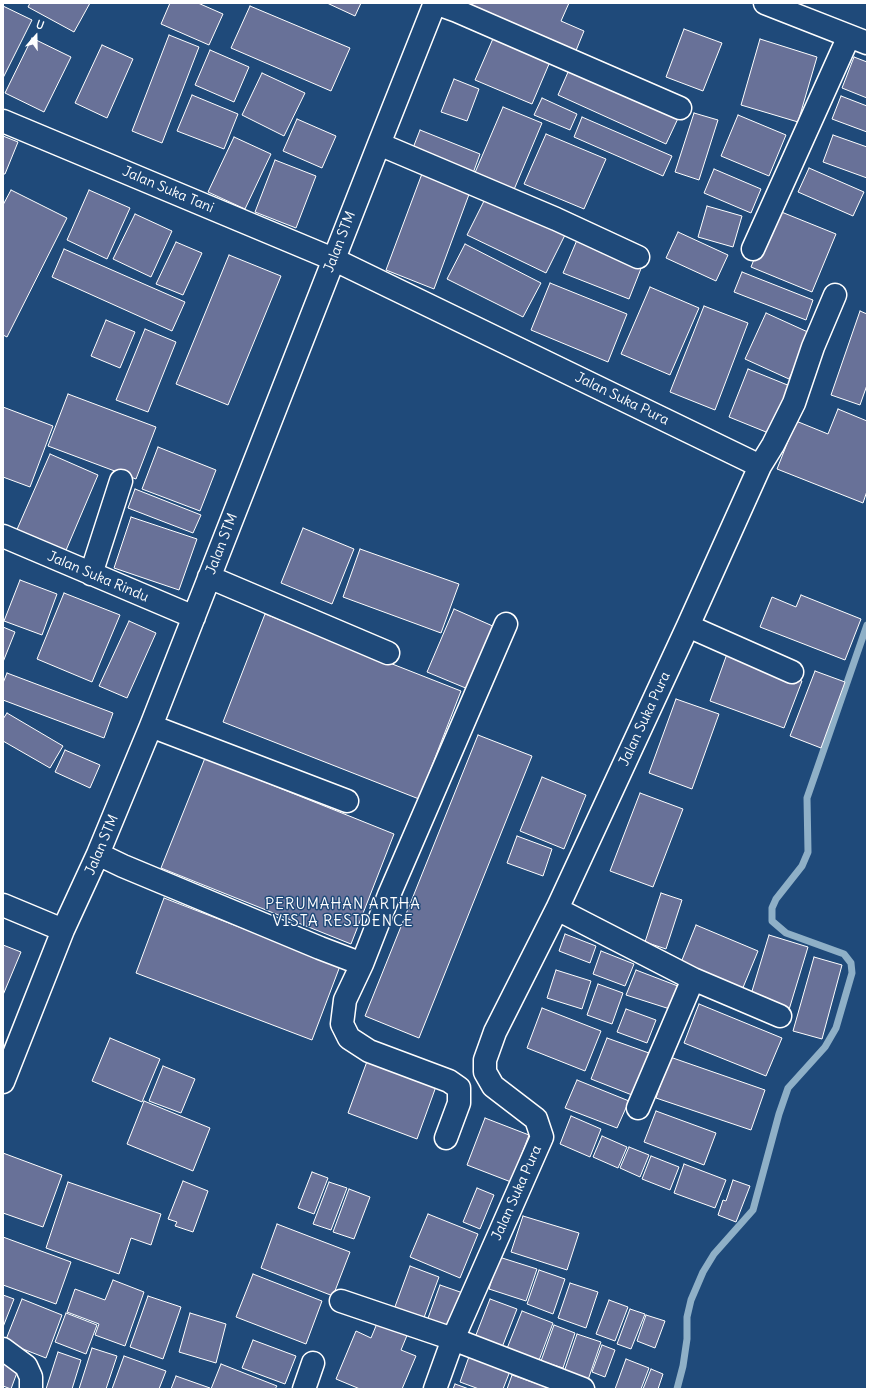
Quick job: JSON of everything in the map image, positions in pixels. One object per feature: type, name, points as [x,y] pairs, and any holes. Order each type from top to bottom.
[{"type":"street","points":[[435,3],[457,11],[680,108]]},
{"type":"street","name":"Jalan STM","points":[[3,1082],[63,930],[98,854],[151,726],[333,259],[435,3]]},
{"type":"street","points":[[753,249],[858,40],[765,3]]},
{"type":"street","name":"Jalan Suka Tani","points":[[3,121],[333,259]]},
{"type":"street","points":[[379,144],[556,219],[638,257]]},
{"type":"street","name":"Jalan Suka Pura","points":[[333,259],[760,466],[557,909],[495,1032],[485,1060],[485,1072],[493,1086],[536,1118],[542,1138],[453,1339],[435,1389]]},
{"type":"street","points":[[760,466],[794,403],[813,347],[835,295]]},
{"type":"street","points":[[91,574],[121,481]]},
{"type":"street","name":"Jalan Suka Rindu","points":[[3,536],[194,617]]},
{"type":"street","points":[[209,577],[388,653]]},
{"type":"street","points":[[446,1138],[459,1103],[459,1088],[449,1081],[369,1051],[349,1038],[342,1024],[346,1000],[389,895],[506,624]]},
{"type":"street","points":[[688,626],[792,672]]},
{"type":"street","points":[[151,726],[348,801]]},
{"type":"street","points":[[98,854],[305,942],[362,964]]},
{"type":"street","points":[[3,905],[63,930]]},
{"type":"street","points":[[557,909],[693,979],[780,1016]]},
{"type":"street","points":[[638,1108],[693,979]]},
{"type":"street","points":[[341,1301],[453,1339],[583,1389]]},
{"type":"street","points":[[3,1350],[26,1366],[31,1377],[31,1389]]},
{"type":"street","points":[[304,1389],[313,1363]]},
{"type":"building","points":[[30,3],[90,3],[74,32],[28,7]]},
{"type":"building","points":[[170,3],[198,3],[223,14],[209,45],[161,24]]},
{"type":"building","points":[[327,3],[361,3],[355,16]]},
{"type":"building","points":[[458,3],[569,3],[561,21],[584,31],[575,53]]},
{"type":"building","points":[[3,6],[32,20],[3,78]]},
{"type":"building","points":[[250,6],[350,48],[331,91],[231,48]]},
{"type":"building","points":[[684,29],[722,43],[703,91],[666,77]]},
{"type":"building","points":[[495,34],[552,57],[532,104],[475,80]]},
{"type":"building","points":[[169,35],[199,47],[162,143],[132,131]]},
{"type":"building","points":[[32,38],[71,57],[44,112],[5,93]]},
{"type":"building","points":[[760,39],[817,57],[798,122],[741,105]]},
{"type":"building","points":[[102,45],[133,59],[107,118],[75,103]]},
{"type":"building","points":[[210,50],[249,67],[234,102],[195,85]]},
{"type":"building","points":[[854,57],[867,62],[867,98],[842,88]]},
{"type":"building","points":[[572,63],[681,112],[666,144],[558,95]]},
{"type":"building","points":[[262,73],[305,93],[284,136],[242,115]]},
{"type":"building","points":[[454,79],[479,89],[467,121],[441,112]]},
{"type":"building","points":[[192,95],[238,114],[224,149],[177,131]]},
{"type":"building","points":[[841,96],[867,106],[867,132],[832,119]]},
{"type":"building","points":[[542,98],[577,114],[570,130],[534,115]]},
{"type":"building","points":[[503,107],[542,123],[513,192],[474,175]]},
{"type":"building","points":[[694,113],[718,120],[699,180],[675,172]]},
{"type":"building","points":[[738,115],[786,135],[769,176],[721,156]]},
{"type":"building","points":[[582,117],[672,156],[663,176],[574,137]]},
{"type":"building","points":[[297,119],[336,136],[322,168],[283,151]]},
{"type":"building","points":[[420,130],[480,154],[472,176],[411,153]]},
{"type":"building","points":[[546,134],[606,159],[584,209],[524,184]]},
{"type":"building","points":[[833,135],[867,147],[867,178],[823,162]]},
{"type":"building","points":[[3,136],[18,142],[5,174],[3,174]]},
{"type":"building","points":[[234,137],[271,154],[245,209],[208,192]]},
{"type":"building","points":[[275,160],[316,176],[296,228],[255,212]]},
{"type":"building","points":[[809,168],[864,192],[853,216],[798,192]]},
{"type":"building","points":[[714,169],[761,189],[751,213],[704,193]]},
{"type":"building","points":[[423,171],[471,189],[434,289],[386,270]]},
{"type":"building","points":[[11,190],[67,218],[7,337],[3,335],[3,205]]},
{"type":"building","points":[[89,190],[130,208],[107,259],[67,240]]},
{"type":"building","points":[[486,197],[565,235],[546,273],[467,235]]},
{"type":"building","points":[[707,206],[742,216],[733,247],[698,237]]},
{"type":"building","points":[[774,209],[836,234],[812,292],[751,267]]},
{"type":"building","points":[[135,214],[172,231],[151,277],[113,259]]},
{"type":"building","points":[[678,232],[728,255],[716,281],[666,258]]},
{"type":"building","points":[[577,240],[642,266],[629,299],[563,273]]},
{"type":"building","points":[[176,242],[202,253],[183,295],[156,284]]},
{"type":"building","points":[[465,244],[541,283],[523,317],[447,279]]},
{"type":"building","points":[[64,249],[185,302],[172,331],[52,277]]},
{"type":"building","points":[[229,255],[281,276],[228,405],[176,384]]},
{"type":"building","points":[[742,272],[813,300],[806,320],[734,292]]},
{"type":"building","points":[[550,283],[627,314],[608,362],[531,330]]},
{"type":"building","points":[[650,287],[699,308],[670,375],[621,354]]},
{"type":"building","points":[[704,306],[748,323],[715,410],[670,392]]},
{"type":"building","points":[[860,311],[867,314],[867,385],[860,405],[831,395]]},
{"type":"building","points":[[766,313],[810,333],[789,379],[745,359]]},
{"type":"building","points":[[106,320],[135,332],[120,368],[91,356]]},
{"type":"building","points":[[145,329],[176,342],[148,412],[116,400]]},
{"type":"building","points":[[748,369],[790,386],[771,434],[729,417]]},
{"type":"building","points":[[68,394],[156,427],[136,479],[48,446]]},
{"type":"building","points":[[3,407],[53,426],[30,487],[3,477]]},
{"type":"building","points":[[838,409],[867,421],[867,491],[863,503],[777,469],[796,421],[828,434]]},
{"type":"building","points":[[158,447],[216,470],[200,511],[142,489]]},
{"type":"building","points":[[50,454],[98,475],[64,555],[15,534]]},
{"type":"building","points":[[135,489],[201,515],[193,533],[128,508]]},
{"type":"building","points":[[131,517],[197,539],[179,590],[114,568]]},
{"type":"building","points":[[303,528],[354,549],[332,604],[281,583]]},
{"type":"building","points":[[360,549],[459,584],[441,633],[343,597]]},
{"type":"building","points":[[20,580],[57,594],[42,635],[4,621]]},
{"type":"building","points":[[64,593],[120,615],[92,682],[37,659]]},
{"type":"building","points":[[801,595],[861,619],[845,660],[760,627],[772,597],[796,607]]},
{"type":"building","points":[[454,609],[495,627],[468,689],[427,672]]},
{"type":"building","points":[[265,614],[461,691],[419,799],[223,722]]},
{"type":"building","points":[[129,621],[156,633],[127,698],[99,686]]},
{"type":"building","points":[[3,627],[15,632],[3,662]]},
{"type":"building","points":[[727,654],[802,681],[784,728],[710,701]]},
{"type":"building","points":[[815,671],[845,682],[821,748],[790,736]]},
{"type":"building","points":[[7,673],[113,713],[104,738],[3,700],[3,683]]},
{"type":"building","points":[[676,699],[719,714],[692,789],[649,773]]},
{"type":"building","points":[[7,713],[63,746],[50,768],[3,741],[3,719]]},
{"type":"building","points":[[478,735],[532,756],[419,1038],[365,1016]]},
{"type":"building","points":[[65,750],[100,765],[90,788],[55,772]]},
{"type":"building","points":[[205,758],[394,834],[351,944],[161,868]]},
{"type":"building","points":[[542,777],[586,795],[564,849],[520,831]]},
{"type":"building","points":[[640,793],[683,809],[653,887],[610,871]]},
{"type":"building","points":[[517,836],[552,849],[543,876],[507,863]]},
{"type":"building","points":[[661,893],[682,900],[666,949],[645,942]]},
{"type":"building","points":[[164,898],[340,966],[312,1040],[136,973]]},
{"type":"building","points":[[696,925],[758,951],[742,990],[680,965]]},
{"type":"building","points":[[565,934],[596,946],[590,963],[559,951]]},
{"type":"building","points":[[769,935],[808,947],[788,1013],[749,1001]]},
{"type":"building","points":[[3,945],[21,952],[3,995]]},
{"type":"building","points":[[601,951],[634,964],[625,986],[593,974]]},
{"type":"building","points":[[814,957],[842,965],[822,1039],[793,1031]]},
{"type":"building","points":[[556,970],[591,981],[582,1009],[547,998]]},
{"type":"building","points":[[636,970],[683,988],[673,1010],[626,995]]},
{"type":"building","points":[[598,984],[623,993],[612,1024],[587,1015]]},
{"type":"building","points":[[699,1004],[782,1038],[766,1076],[684,1043]]},
{"type":"building","points":[[542,1008],[601,1031],[585,1071],[527,1048]]},
{"type":"building","points":[[626,1009],[656,1020],[647,1043],[617,1032]]},
{"type":"building","points":[[110,1038],[160,1059],[142,1102],[92,1081]]},
{"type":"building","points":[[607,1038],[649,1053],[632,1095],[591,1079]]},
{"type":"building","points":[[369,1056],[438,1081],[417,1139],[348,1113]]},
{"type":"building","points":[[670,1057],[765,1090],[751,1130],[656,1098]]},
{"type":"building","points":[[163,1066],[195,1079],[181,1113],[149,1101]]},
{"type":"building","points":[[577,1080],[629,1101],[617,1128],[565,1108]]},
{"type":"building","points":[[144,1101],[210,1128],[193,1171],[127,1144]]},
{"type":"building","points":[[656,1111],[716,1133],[704,1165],[644,1142]]},
{"type":"building","points":[[571,1116],[601,1129],[590,1157],[560,1144]]},
{"type":"building","points":[[485,1118],[529,1135],[511,1182],[467,1165]]},
{"type":"building","points":[[602,1136],[627,1147],[618,1168],[593,1157]]},
{"type":"building","points":[[629,1147],[649,1155],[640,1177],[620,1168]]},
{"type":"building","points":[[3,1153],[62,1175],[43,1227],[3,1213]]},
{"type":"building","points":[[651,1156],[679,1167],[670,1190],[642,1179]]},
{"type":"building","points":[[684,1164],[726,1180],[715,1208],[674,1193]]},
{"type":"building","points":[[312,1172],[328,1178],[314,1214],[298,1208]]},
{"type":"building","points":[[733,1180],[750,1186],[736,1222],[718,1215],[723,1200],[726,1201]]},
{"type":"building","points":[[183,1181],[208,1191],[193,1232],[175,1226],[177,1222],[168,1219]]},
{"type":"building","points":[[68,1182],[161,1214],[151,1245],[131,1238],[119,1274],[46,1248]]},
{"type":"building","points":[[329,1182],[347,1188],[331,1230],[313,1224]]},
{"type":"building","points":[[477,1188],[494,1195],[480,1229],[463,1222]]},
{"type":"building","points":[[349,1189],[370,1197],[354,1239],[333,1232]]},
{"type":"building","points":[[428,1214],[478,1234],[460,1278],[410,1257]]},
{"type":"building","points":[[523,1216],[579,1233],[567,1270],[511,1252]]},
{"type":"building","points":[[277,1224],[350,1252],[333,1296],[261,1268]]},
{"type":"building","points":[[3,1237],[71,1262],[56,1304],[3,1285]]},
{"type":"building","points":[[499,1257],[537,1269],[526,1301],[489,1289]]},
{"type":"building","points":[[410,1266],[439,1277],[422,1323],[393,1312]]},
{"type":"building","points":[[539,1270],[565,1279],[553,1314],[527,1304]]},
{"type":"building","points":[[253,1274],[322,1301],[306,1344],[236,1317]]},
{"type":"building","points":[[113,1280],[144,1292],[125,1346],[95,1335],[99,1324],[67,1312],[75,1289],[105,1300]]},
{"type":"building","points":[[570,1283],[598,1292],[586,1328],[558,1318]]},
{"type":"building","points":[[440,1285],[463,1293],[449,1330],[427,1321]]},
{"type":"building","points":[[3,1295],[14,1299],[3,1327]]},
{"type":"building","points":[[148,1296],[181,1307],[163,1359],[130,1347]]},
{"type":"building","points":[[22,1299],[62,1315],[46,1358],[5,1342]]},
{"type":"building","points":[[490,1299],[517,1309],[501,1350],[474,1340]]},
{"type":"building","points":[[609,1300],[628,1307],[615,1341],[596,1334]]},
{"type":"building","points":[[630,1309],[645,1314],[631,1349],[617,1344]]},
{"type":"building","points":[[522,1311],[553,1323],[538,1363],[506,1351]]},
{"type":"building","points":[[66,1313],[97,1325],[86,1354],[55,1342]]},
{"type":"building","points":[[190,1313],[226,1324],[216,1363],[179,1352]]},
{"type":"building","points":[[646,1315],[665,1321],[655,1348],[637,1341]]},
{"type":"building","points":[[378,1321],[408,1333],[401,1350],[416,1356],[402,1389],[360,1389],[336,1379],[356,1331],[371,1338]]},
{"type":"building","points":[[554,1325],[575,1333],[563,1368],[541,1361]]},
{"type":"building","points":[[577,1334],[601,1342],[588,1380],[564,1372]]},
{"type":"building","points":[[253,1340],[296,1356],[285,1384],[242,1368]]},
{"type":"building","points":[[602,1345],[615,1350],[605,1377],[592,1372]]},
{"type":"building","points":[[92,1348],[117,1356],[106,1389],[79,1389]]},
{"type":"building","points":[[471,1351],[512,1366],[503,1389],[479,1389],[460,1382]]},
{"type":"building","points":[[58,1352],[81,1360],[72,1389],[46,1389]]},
{"type":"building","points":[[124,1356],[166,1371],[159,1389],[112,1389]]},
{"type":"building","points":[[626,1359],[649,1368],[641,1389],[615,1389]]},
{"type":"building","points":[[3,1361],[19,1367],[11,1389],[3,1386]]},
{"type":"building","points":[[221,1364],[277,1386],[275,1389],[211,1389]]},
{"type":"building","points":[[651,1369],[663,1374],[658,1389],[643,1389]]},
{"type":"building","points":[[512,1375],[552,1389],[507,1389]]},
{"type":"building","points":[[176,1376],[210,1388],[171,1389]]},
{"type":"building","points":[[455,1384],[469,1389],[453,1389]]},
{"type":"waterway","points":[[677,1389],[683,1366],[687,1339],[687,1317],[691,1300],[703,1272],[714,1254],[753,1210],[779,1114],[788,1088],[825,1047],[836,1028],[852,973],[851,963],[844,954],[786,933],[772,921],[772,908],[776,899],[802,866],[808,852],[807,798],[867,625]]},
{"type":"district","name":"PERUMAHAN ARTHA VISTA RESIDENCE","points":[[343,914]]}]
